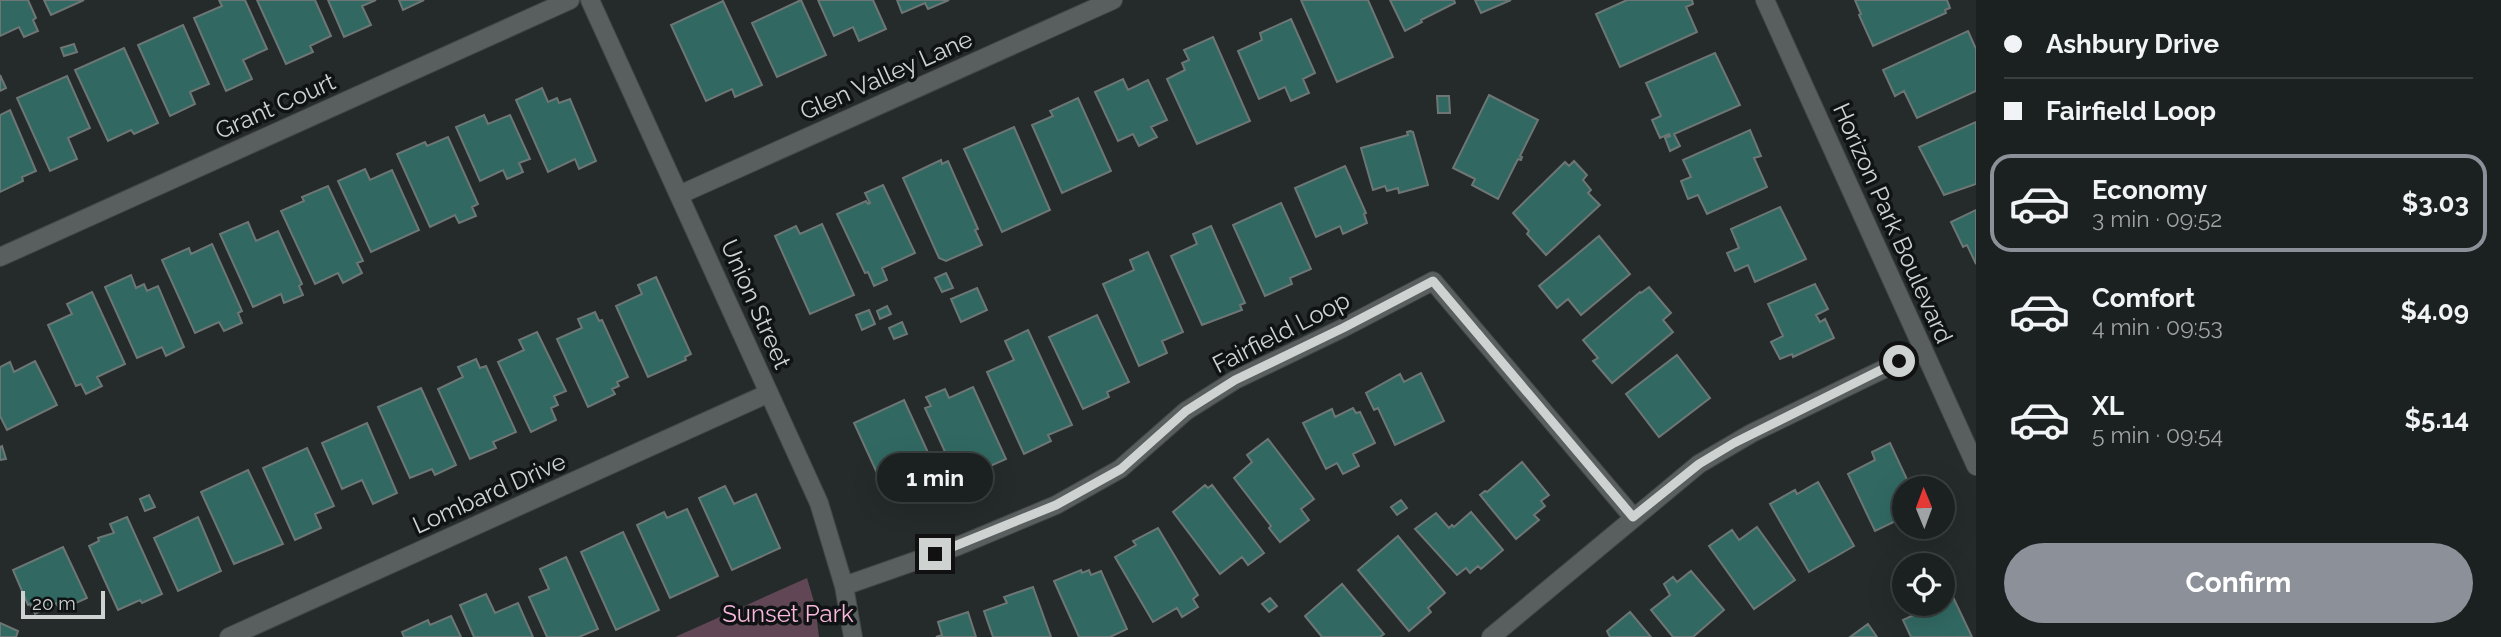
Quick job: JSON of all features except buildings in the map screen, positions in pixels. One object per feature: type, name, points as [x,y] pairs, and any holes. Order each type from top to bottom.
[{"type":"street","name":"Grant Court","points":[[0,257],[570,0]]},
{"type":"street","name":"Union Street","points":[[590,0],[819,503],[844,586],[853,637]]},
{"type":"street","name":"Glen Valley Lane","points":[[679,195],[1113,0]]},
{"type":"street","name":"Horizon Park Boulevard","points":[[1765,0],[1976,466]]},
{"type":"street","name":"Fairfield Loop","points":[[844,586],[958,546],[1056,505],[1121,469],[1186,411],[1235,380],[1433,281],[1633,517]]},
{"type":"street","points":[[1491,637],[1699,464],[1752,433],[1923,349]]},
{"type":"street","name":"Lombard Drive","points":[[229,637],[769,393]]},
{"type":"green space","name":"Sunset Park","points":[[807,578],[815,605],[819,637],[675,637]]},
{"type":"route","points":[[935,554],[1056,505],[1121,469],[1186,411],[1235,380],[1433,281],[1633,517],[1699,464],[1734,443],[1899,361]]}]
